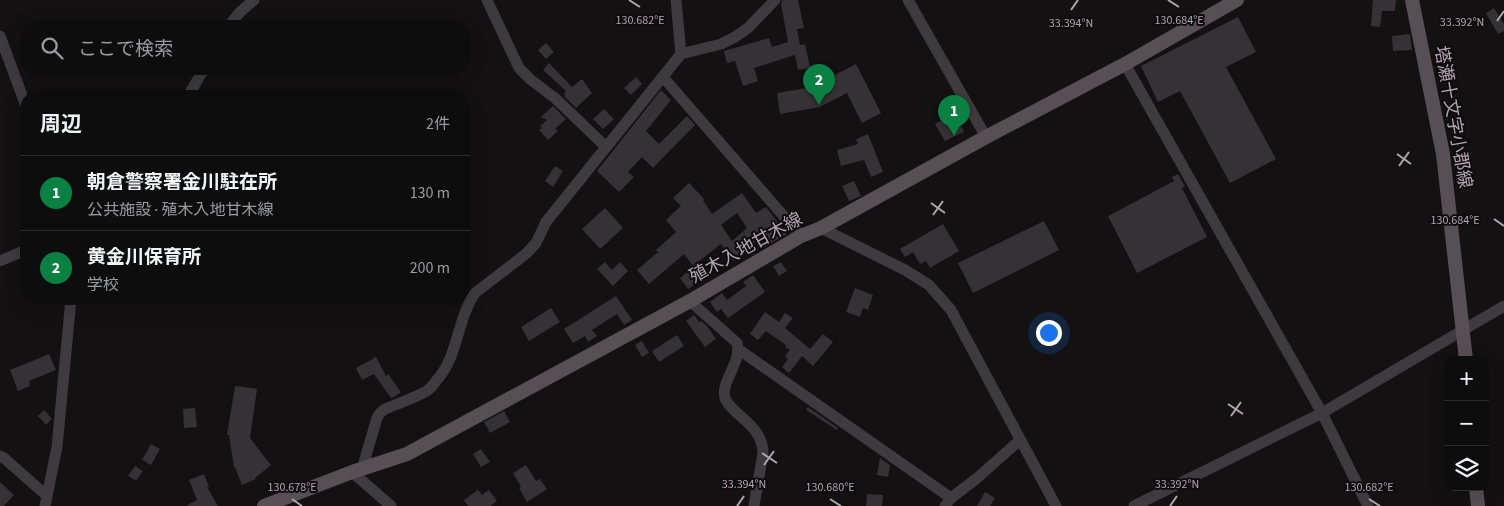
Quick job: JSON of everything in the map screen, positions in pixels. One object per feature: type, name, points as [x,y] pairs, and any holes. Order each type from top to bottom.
[{"type":"main road","name":"殖木入地甘木線","points":[[264,506],[406,454],[690,301],[801,236],[821,228],[1125,64],[1237,0]]},
{"type":"main road","name":"塔瀬十文字小郡線","points":[[1412,0],[1443,154],[1466,356]]},
{"type":"main road","points":[[1476,491],[1478,506]]},
{"type":"street","points":[[234,20],[254,0]]},
{"type":"street","points":[[487,0],[519,68],[556,99],[606,147]]},
{"type":"street","points":[[676,0],[682,54]]},
{"type":"street","points":[[470,300],[475,293],[532,248],[546,222],[682,54],[721,44],[734,37],[748,28],[775,0]]},
{"type":"street","points":[[908,0],[986,138]]},
{"type":"street","points":[[0,36],[20,90]]},
{"type":"street","points":[[1125,64],[1322,413],[1368,506]]},
{"type":"street","points":[[192,90],[200,75]]},
{"type":"street","points":[[663,77],[801,236]]},
{"type":"street","points":[[821,228],[905,270],[929,286],[951,310],[1056,506]]},
{"type":"street","points":[[0,261],[20,253]]},
{"type":"street","points":[[690,301],[737,342],[736,360],[724,388],[725,398],[730,406],[758,433],[763,444],[754,506]]},
{"type":"street","points":[[46,501],[57,447],[70,305]]},
{"type":"street","points":[[391,506],[357,471],[377,418],[385,409],[428,390],[439,378],[448,366],[468,305]]},
{"type":"street","points":[[1134,506],[1322,413],[1504,306]]},
{"type":"street","points":[[738,349],[948,502],[1020,440]]},
{"type":"street","points":[[0,456],[46,501]]},
{"type":"building","points":[[782,0],[798,0],[804,28],[797,29],[800,45],[805,44],[810,68],[798,70],[795,55],[754,68],[758,81],[743,86],[735,61],[727,63],[724,51],[769,38],[772,47],[788,42],[781,4]]},
{"type":"building","points":[[1373,0],[1396,0],[1395,11],[1382,11],[1380,27],[1371,26]]},
{"type":"building","points":[[1494,8],[1504,24],[1504,31],[1498,34],[1486,13]]},
{"type":"building","points":[[1238,17],[1256,52],[1226,67],[1276,159],[1230,183],[1180,91],[1158,102],[1141,66]]},
{"type":"building","points":[[1410,34],[1412,50],[1393,51],[1392,36]]},
{"type":"building","points":[[546,43],[554,52],[546,59],[538,50]]},
{"type":"building","points":[[549,63],[572,87],[582,79],[592,93],[576,108],[564,96],[566,91],[543,70]]},
{"type":"building","points":[[856,64],[881,113],[862,123],[847,93],[820,107],[780,114],[777,93],[812,87]]},
{"type":"building","points":[[636,77],[642,84],[631,95],[624,88]]},
{"type":"building","points":[[661,90],[671,100],[646,131],[659,144],[687,116],[695,125],[653,168],[642,157],[628,172],[634,177],[619,192],[597,171]]},
{"type":"building","points":[[954,98],[965,115],[958,118],[964,132],[945,141],[935,124],[949,116],[943,103]]},
{"type":"building","points":[[553,106],[566,119],[555,129],[558,131],[548,140],[539,130],[542,128],[540,126],[547,120],[541,117]]},
{"type":"building","points":[[604,109],[614,119],[603,129],[593,119]]},
{"type":"building","points":[[868,134],[883,172],[871,177],[864,160],[841,166],[837,150],[858,144],[856,139]]},
{"type":"building","points":[[555,166],[563,171],[553,187],[545,181]]},
{"type":"building","points":[[1178,174],[1185,186],[1182,188],[1207,237],[1137,273],[1108,216],[1174,181],[1172,177]]},
{"type":"building","points":[[854,181],[861,196],[849,201],[842,186]]},
{"type":"building","points":[[689,183],[704,199],[712,214],[742,193],[756,213],[766,207],[787,234],[761,249],[756,241],[733,261],[721,244],[693,266],[684,254],[649,284],[637,270],[658,252],[656,250],[676,232],[666,220],[681,206],[673,198]],"holes":[[[737,213],[747,228],[732,241],[721,225]]]},
{"type":"building","points":[[605,208],[623,228],[600,249],[582,229]]},
{"type":"building","points":[[1044,221],[1059,250],[973,293],[958,263]]},
{"type":"building","points":[[943,224],[959,251],[930,268],[926,261],[920,264],[913,252],[905,257],[900,249]]},
{"type":"building","points":[[605,262],[612,270],[620,262],[628,271],[613,286],[597,269]]},
{"type":"building","points":[[781,262],[787,271],[779,276],[773,266]]},
{"type":"building","points":[[699,263],[706,272],[699,277],[701,280],[688,289],[680,278]]},
{"type":"building","points":[[753,275],[765,292],[728,318],[721,309],[717,312],[710,302],[722,293],[727,300],[746,286],[743,282]]},
{"type":"building","points":[[855,288],[873,295],[868,310],[863,308],[860,317],[846,312]]},
{"type":"building","points":[[616,296],[632,320],[624,325],[617,314],[592,330],[597,336],[588,342],[585,336],[573,343],[564,329]]},
{"type":"building","points":[[551,308],[560,322],[529,341],[521,327]]},
{"type":"building","points":[[765,312],[779,322],[785,313],[793,318],[785,328],[810,349],[823,334],[833,342],[813,366],[802,356],[789,373],[782,367],[788,359],[785,356],[790,350],[785,347],[786,345],[766,331],[758,340],[750,334]]},
{"type":"building","points":[[694,315],[699,322],[701,321],[708,327],[716,339],[705,347],[686,321]]},
{"type":"building","points":[[677,335],[684,346],[659,362],[652,351]]},
{"type":"building","points":[[642,341],[649,353],[642,357],[635,345]]},
{"type":"building","points":[[49,354],[56,370],[29,381],[30,386],[18,391],[10,370]]},
{"type":"building","points":[[376,357],[386,376],[388,374],[401,392],[394,397],[391,398],[374,374],[362,380],[356,368]]},
{"type":"building","points":[[235,386],[257,389],[250,438],[271,465],[256,479],[242,485],[234,467],[229,435],[227,435]]},
{"type":"building","points":[[808,407],[838,428],[837,430],[806,410]]},
{"type":"building","points":[[195,408],[197,427],[184,428],[183,409]]},
{"type":"building","points":[[44,410],[52,419],[46,425],[38,416]]},
{"type":"building","points":[[504,411],[510,422],[490,433],[484,422]]},
{"type":"building","points":[[151,444],[160,449],[151,465],[142,460]]},
{"type":"building","points":[[481,449],[490,462],[481,467],[473,454]]},
{"type":"building","points":[[880,458],[890,465],[888,477],[877,475]]},
{"type":"building","points":[[526,465],[536,481],[540,479],[547,489],[527,502],[513,473]]},
{"type":"building","points":[[135,466],[143,471],[136,481],[128,476]]},
{"type":"building","points":[[204,474],[209,487],[207,487],[218,506],[186,506],[197,500],[189,480]]},
{"type":"building","points":[[0,482],[14,495],[4,506],[0,506]]},
{"type":"building","points":[[478,490],[482,495],[489,490],[497,501],[490,506],[468,506],[464,500]]},
{"type":"building","points":[[985,492],[995,498],[990,506],[977,506]]},
{"type":"building","points":[[867,494],[883,495],[882,506],[866,506]]},
{"type":"place","name":"黄金川保育所","points":[[819,105]]},
{"type":"place","name":"朝倉警察署金川駐在所","points":[[954,136]]}]
